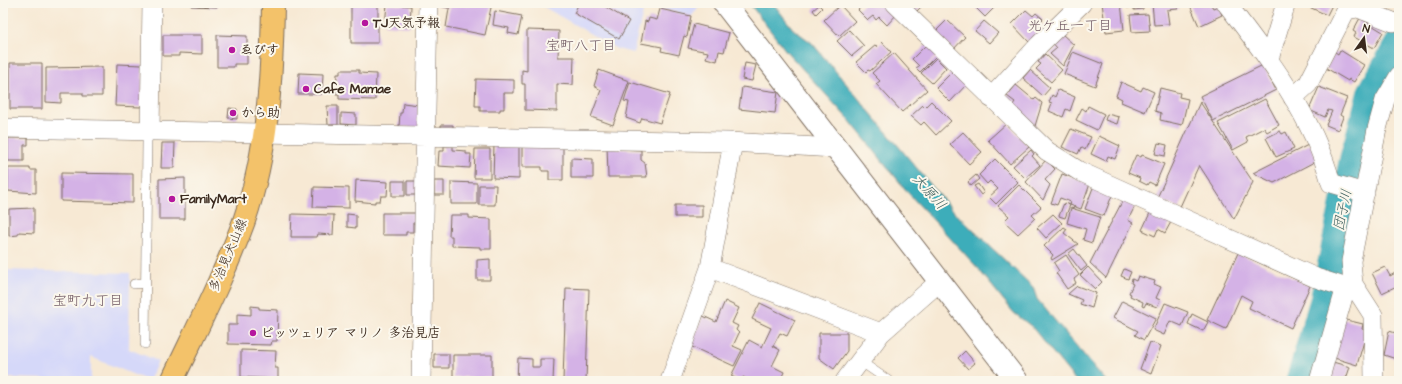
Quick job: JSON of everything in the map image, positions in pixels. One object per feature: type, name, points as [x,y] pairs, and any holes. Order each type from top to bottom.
[{"type":"main road","name":"多治見犬山線","points":[[172,381],[226,266],[244,220],[256,176],[269,109],[273,3]]},
{"type":"street","points":[[150,131],[152,3]]},
{"type":"street","points":[[421,381],[428,3]]},
{"type":"street","points":[[724,3],[834,148],[1017,381]]},
{"type":"street","points":[[895,3],[1047,151],[1079,171],[1316,278],[1346,287],[1373,315],[1374,381]]},
{"type":"street","points":[[991,98],[1039,45],[1082,3]]},
{"type":"street","points":[[1226,3],[1269,59],[1293,98],[1325,161],[1331,183],[1365,193]]},
{"type":"street","points":[[1269,59],[1286,3]]},
{"type":"street","points":[[1293,98],[1308,84],[1346,10],[1358,8],[1393,22]]},
{"type":"street","points":[[1319,381],[1346,287],[1377,129],[1385,100],[1399,76]]},
{"type":"street","points":[[3,128],[733,142],[834,148]]},
{"type":"street","points":[[670,381],[710,268],[733,142]]},
{"type":"street","points":[[710,268],[735,273],[881,333]]},
{"type":"street","points":[[845,381],[881,333],[939,282]]},
{"type":"lane","points":[[145,344],[144,284],[147,141],[150,131]]},
{"type":"lane","points":[[134,284],[144,284]]},
{"type":"lane","points":[[860,361],[889,381]]},
{"type":"shaded area","points":[[537,3],[701,3],[692,16],[645,4],[633,53],[617,49]]},
{"type":"shaded area","points":[[3,270],[130,273],[129,349],[158,361],[149,381],[91,357],[91,380],[3,378]]},
{"type":"water","name":"大原川","points":[[749,3],[773,3],[793,29],[812,43],[952,210],[1033,287],[1037,299],[1106,381],[1076,381],[1031,326],[1014,313],[975,265],[910,195],[850,121],[786,51]]},
{"type":"building","points":[[191,3],[217,3],[217,7],[191,6]]},
{"type":"building","name":"TJ天気予報","points":[[351,3],[378,3],[378,43],[351,43]]},
{"type":"building","points":[[436,3],[449,3],[448,8],[435,5]]},
{"type":"building","points":[[450,3],[469,6],[469,3],[492,3],[485,35],[446,27]]},
{"type":"building","points":[[579,3],[606,3],[604,6],[629,21],[619,39],[574,13]]},
{"type":"building","points":[[865,3],[885,3],[897,14],[887,25],[879,17],[876,20],[873,16],[868,20],[858,10]]},
{"type":"building","points":[[907,3],[925,3],[916,12]]},
{"type":"building","points":[[965,3],[998,4],[985,17],[972,4],[969,7]]},
{"type":"building","points":[[1102,3],[1121,3],[1124,30],[1106,32]]},
{"type":"building","points":[[1127,3],[1142,3],[1143,9],[1134,10],[1134,7],[1127,8]]},
{"type":"building","points":[[1152,3],[1178,3],[1178,9],[1167,10],[1169,24],[1154,25]]},
{"type":"building","points":[[1189,3],[1210,3],[1213,8],[1218,6],[1222,15],[1199,26]]},
{"type":"building","points":[[1300,3],[1333,3],[1327,15]]},
{"type":"building","points":[[387,4],[411,6],[410,27],[385,25]]},
{"type":"building","points":[[819,5],[822,8],[816,14],[813,10]]},
{"type":"building","points":[[840,5],[855,21],[839,36],[824,20]]},
{"type":"building","points":[[660,9],[691,16],[687,37],[684,36],[679,55],[661,51],[662,47],[641,43],[645,21],[648,22],[649,18],[657,20]]},
{"type":"building","points":[[1026,10],[1033,16],[1036,13],[1043,19],[1039,23],[1044,28],[1029,42],[1012,24]]},
{"type":"building","points":[[495,11],[522,16],[518,35],[508,33],[509,28],[493,25]]},
{"type":"building","points":[[1148,14],[1150,31],[1132,32],[1130,15]]},
{"type":"building","points":[[1360,18],[1383,32],[1374,48],[1354,37],[1356,33],[1353,31]]},
{"type":"building","points":[[947,20],[965,37],[953,50],[935,32]]},
{"type":"building","points":[[984,21],[998,33],[989,43],[975,31]]},
{"type":"building","points":[[694,24],[729,33],[724,52],[719,51],[717,61],[706,58],[708,52],[688,48]]},
{"type":"building","points":[[527,30],[559,31],[558,57],[574,57],[573,85],[557,84],[557,111],[525,110],[525,84],[522,84],[522,70],[527,71]]},
{"type":"building","points":[[849,30],[864,46],[852,56],[837,41]]},
{"type":"building","points":[[1062,34],[1074,45],[1063,66],[1050,54],[1057,48],[1052,42]]},
{"type":"building","points":[[163,35],[202,35],[202,54],[179,53],[179,56],[163,56]]},
{"type":"building","name":"ゑびす","points":[[217,35],[247,36],[247,64],[234,64],[234,67],[217,67]]},
{"type":"building","points":[[882,42],[891,52],[870,71],[868,70],[866,72],[856,62],[876,45],[877,47]]},
{"type":"building","points":[[928,43],[939,53],[920,72],[916,68],[919,66],[912,59]]},
{"type":"building","points":[[1340,50],[1364,65],[1354,82],[1349,79],[1348,81],[1326,68],[1335,52],[1338,54]]},
{"type":"building","points":[[1073,52],[1103,64],[1095,86],[1064,74]]},
{"type":"building","points":[[894,53],[927,90],[902,112],[876,84],[880,81],[872,73]]},
{"type":"building","points":[[1045,54],[1062,70],[1051,82],[1036,69],[1041,64],[1038,62]]},
{"type":"building","points":[[936,58],[946,68],[932,83],[921,73]]},
{"type":"building","points":[[10,63],[42,63],[42,109],[10,109]]},
{"type":"building","points":[[745,63],[756,65],[752,81],[742,79]]},
{"type":"building","points":[[117,64],[143,65],[141,107],[115,106]]},
{"type":"building","points":[[1263,65],[1276,90],[1213,121],[1200,96]]},
{"type":"building","points":[[102,67],[102,96],[83,96],[83,93],[61,93],[61,103],[46,102],[46,68]]},
{"type":"building","points":[[340,70],[359,70],[359,73],[376,74],[375,100],[339,99],[339,94],[336,94],[337,74],[340,74]]},
{"type":"building","points":[[599,70],[629,81],[613,125],[591,117],[601,90],[594,86]]},
{"type":"building","points":[[954,70],[968,83],[950,102],[936,88]]},
{"type":"building","points":[[1030,70],[1050,88],[1043,96],[1023,78]]},
{"type":"building","points":[[299,73],[323,74],[322,94],[298,94]]},
{"type":"building","points":[[476,79],[514,80],[514,93],[504,93],[504,109],[500,109],[500,111],[480,111],[480,106],[475,106]]},
{"type":"building","points":[[630,82],[670,94],[660,123],[642,118],[640,123],[626,118],[629,102],[624,101]]},
{"type":"building","points":[[1121,82],[1141,91],[1143,87],[1154,92],[1145,112],[1121,102],[1122,99],[1116,96]]},
{"type":"building","points":[[1016,85],[1034,100],[1036,98],[1042,103],[1035,126],[1012,106],[1015,102],[1007,96]]},
{"type":"building","points":[[742,87],[778,92],[775,113],[739,109]]},
{"type":"building","points":[[1319,87],[1347,98],[1340,115],[1343,117],[1338,130],[1326,125],[1332,111],[1328,110],[1325,117],[1309,110]]},
{"type":"building","points":[[1160,88],[1180,93],[1179,97],[1188,99],[1182,125],[1160,120],[1161,113],[1155,111]]},
{"type":"building","points":[[1058,90],[1075,97],[1070,111],[1066,109],[1063,117],[1049,111],[1052,103],[1049,102],[1052,95],[1055,97]]},
{"type":"building","points":[[1265,99],[1279,125],[1267,132],[1264,128],[1246,137],[1248,142],[1233,150],[1218,123]]},
{"type":"building","points":[[931,101],[951,121],[936,135],[924,122],[921,125],[911,116],[923,105],[925,107]]},
{"type":"building","points":[[1200,102],[1253,182],[1234,219],[1199,165],[1179,209],[1157,198]]},
{"type":"building","points":[[403,103],[419,105],[419,127],[399,127],[400,113],[402,113]]},
{"type":"building","points":[[327,106],[338,106],[338,125],[328,125]]},
{"type":"building","points":[[1088,106],[1104,114],[1097,130],[1076,120],[1082,108],[1086,111]]},
{"type":"building","name":"から助","points":[[229,108],[237,109],[237,119],[228,118]]},
{"type":"building","points":[[341,113],[356,114],[356,125],[341,124]]},
{"type":"building","points":[[1107,114],[1119,117],[1117,124],[1105,120]]},
{"type":"building","points":[[1007,123],[1029,147],[1010,164],[988,140]]},
{"type":"building","points":[[441,125],[453,125],[453,128],[441,128]]},
{"type":"building","points":[[1071,129],[1091,137],[1085,150],[1081,147],[1078,154],[1062,147]]},
{"type":"building","points":[[1280,131],[1282,134],[1286,132],[1294,149],[1276,157],[1266,138]]},
{"type":"building","points":[[963,132],[982,152],[969,164],[950,144]]},
{"type":"building","points":[[1099,136],[1120,146],[1115,159],[1108,156],[1106,161],[1091,154]]},
{"type":"building","points":[[8,138],[28,138],[28,145],[24,145],[24,161],[8,161]]},
{"type":"building","points":[[162,143],[175,143],[174,168],[161,168]]},
{"type":"building","points":[[1158,143],[1167,145],[1165,156],[1155,154]]},
{"type":"building","points":[[494,144],[519,145],[519,179],[493,178]]},
{"type":"building","points":[[1310,144],[1318,160],[1274,183],[1253,173]]},
{"type":"building","points":[[607,145],[616,145],[616,149],[641,150],[641,160],[645,163],[647,177],[608,177]]},
{"type":"building","points":[[444,146],[453,146],[453,150],[466,151],[466,154],[471,154],[470,168],[438,166],[439,151],[444,151]]},
{"type":"building","points":[[522,146],[563,146],[563,180],[549,180],[549,171],[542,171],[542,167],[522,167]]},
{"type":"building","points":[[475,149],[490,149],[490,178],[474,178]]},
{"type":"building","points":[[1031,150],[1034,154],[1032,156],[1040,165],[1025,178],[1013,166]]},
{"type":"building","points":[[1136,155],[1141,157],[1142,155],[1164,164],[1155,185],[1149,182],[1147,185],[1139,181],[1140,178],[1128,173]]},
{"type":"building","points":[[571,158],[593,159],[593,178],[571,178]]},
{"type":"building","points":[[995,159],[1018,182],[996,204],[989,197],[998,189],[990,181],[987,184],[979,175]]},
{"type":"building","points":[[1046,160],[1055,169],[1045,180],[1050,185],[1043,200],[1026,182]]},
{"type":"building","points":[[8,168],[30,168],[30,170],[36,170],[36,193],[8,191]]},
{"type":"building","points":[[61,173],[133,174],[133,203],[61,201]]},
{"type":"building","points":[[1062,174],[1090,184],[1081,209],[1070,205],[1071,202],[1060,198],[1057,205],[1051,203]]},
{"type":"building","points":[[976,175],[979,179],[971,186],[968,182]]},
{"type":"building","name":"FamilyMart","points":[[185,178],[185,219],[159,219],[159,179]]},
{"type":"building","points":[[356,180],[388,182],[387,196],[381,196],[380,201],[375,201],[375,203],[355,201]]},
{"type":"building","points":[[392,181],[405,181],[405,196],[392,196]]},
{"type":"building","points":[[407,181],[418,181],[417,195],[407,195]]},
{"type":"building","points":[[434,181],[444,181],[444,195],[434,195]]},
{"type":"building","points":[[451,182],[477,183],[477,204],[451,204]]},
{"type":"building","points":[[978,184],[984,193],[981,195],[974,186]]},
{"type":"building","points":[[479,185],[496,185],[495,205],[479,205]]},
{"type":"building","points":[[1019,185],[1041,207],[1032,215],[1035,218],[1018,234],[1004,221],[1009,216],[998,206]]},
{"type":"building","points":[[1094,185],[1113,193],[1104,216],[1085,209]]},
{"type":"building","points":[[314,187],[349,188],[349,208],[313,207]]},
{"type":"building","points":[[1123,200],[1135,206],[1128,220],[1133,223],[1106,278],[1090,263]]},
{"type":"building","points":[[1064,203],[1070,205],[1065,218],[1059,216]]},
{"type":"building","points":[[675,205],[702,205],[702,217],[675,217]]},
{"type":"building","points":[[34,208],[34,233],[19,232],[18,235],[9,236],[9,209]]},
{"type":"building","points":[[1071,208],[1100,217],[1092,243],[1083,240],[1086,229],[1067,223]]},
{"type":"building","points":[[382,213],[417,213],[417,223],[413,223],[413,232],[406,232],[406,235],[382,235]]},
{"type":"building","points":[[1150,213],[1171,222],[1165,233],[1158,229],[1155,236],[1142,230]]},
{"type":"building","points":[[292,214],[334,215],[333,235],[318,234],[317,237],[291,237]]},
{"type":"building","points":[[347,214],[356,215],[356,228],[347,227]]},
{"type":"building","points":[[1053,214],[1062,223],[1046,238],[1037,228]]},
{"type":"building","points":[[450,215],[469,215],[469,218],[491,219],[491,249],[452,246],[452,236],[449,236]]},
{"type":"building","points":[[1064,227],[1067,229],[1064,233],[1078,244],[1052,260],[1051,258],[1053,255],[1044,246]]},
{"type":"building","points":[[1074,249],[1087,266],[1081,271],[1068,254]]},
{"type":"building","points":[[1238,253],[1310,286],[1291,328],[1249,308],[1252,301],[1241,295],[1226,329],[1207,320]]},
{"type":"building","points":[[1066,255],[1079,275],[1074,279],[1076,283],[1067,289],[1056,273],[1059,271],[1054,263]]},
{"type":"building","points":[[490,259],[490,280],[477,280],[477,260]]},
{"type":"building","points":[[1088,267],[1102,282],[1095,289],[1080,275]]},
{"type":"building","points":[[1385,267],[1390,276],[1399,271],[1399,285],[1382,293],[1372,273]]},
{"type":"building","points":[[1124,269],[1131,272],[1128,279],[1121,276]]},
{"type":"building","points":[[1138,276],[1155,281],[1154,284],[1161,287],[1156,298],[1160,300],[1157,307],[1146,303],[1144,307],[1142,306],[1143,302],[1130,296],[1131,294],[1129,293],[1133,284],[1131,283],[1132,279],[1136,281]]},
{"type":"building","points":[[1077,286],[1096,293],[1092,308],[1080,304],[1082,300],[1068,294]]},
{"type":"building","points":[[566,288],[589,289],[586,381],[563,381]]},
{"type":"building","points":[[725,301],[739,308],[732,323],[738,326],[736,330],[739,333],[733,346],[742,350],[734,366],[690,346],[703,316],[716,322]]},
{"type":"building","points":[[1122,301],[1156,318],[1144,340],[1135,335],[1138,331],[1113,318]]},
{"type":"building","points":[[760,303],[795,320],[787,336],[780,333],[773,346],[780,350],[772,366],[784,372],[780,381],[751,381],[743,377],[741,381],[731,376],[749,340],[762,347],[771,328],[752,319]]},
{"type":"building","points":[[1165,303],[1188,312],[1182,326],[1170,321],[1164,335],[1153,330]]},
{"type":"building","name":"ピッツェリア マリノ 多治見店","points":[[251,306],[259,307],[259,309],[278,310],[277,341],[272,341],[271,345],[228,344],[228,325],[237,325],[237,314],[251,315]]},
{"type":"building","points":[[1192,314],[1208,322],[1203,331],[1188,324]]},
{"type":"building","points":[[1342,319],[1363,324],[1362,329],[1367,331],[1357,365],[1331,357]]},
{"type":"building","points":[[1389,331],[1399,334],[1399,360],[1384,355]]},
{"type":"building","points":[[819,333],[847,333],[847,351],[834,369],[819,358]]},
{"type":"building","points":[[1150,342],[1161,346],[1151,374],[1140,369]]},
{"type":"building","points":[[241,350],[276,351],[275,368],[278,368],[278,379],[241,377]]},
{"type":"building","points":[[965,351],[975,363],[968,369],[958,358]]},
{"type":"building","points":[[434,354],[449,354],[449,368],[434,368]]},
{"type":"building","points":[[453,355],[492,355],[492,377],[482,377],[482,381],[472,381],[472,377],[453,377]]},
{"type":"building","points":[[518,358],[532,359],[532,367],[540,367],[540,359],[554,359],[553,381],[517,381]]},
{"type":"building","points":[[1333,362],[1350,367],[1347,376],[1341,381],[1327,381]]},
{"type":"waterway","name":"団子川","points":[[1300,381],[1324,301],[1354,158],[1372,92],[1399,44]]},
{"type":"place","name":"TJ天気予報","points":[[365,23]]},
{"type":"place","name":"ゑびす","points":[[232,50]]},
{"type":"place","name":"Cafe Mamae","points":[[306,89]]},
{"type":"place","name":"から助","points":[[233,113]]},
{"type":"place","name":"FamilyMart","points":[[172,199]]},
{"type":"place","name":"ピッツェリア マリノ 多治見店","points":[[253,333]]},
{"type":"district","name":"光ケ丘一丁目","points":[[1070,26]]},
{"type":"district","name":"宝町八丁目","points":[[581,46]]},
{"type":"district","name":"宝町九丁目","points":[[88,301]]}]
